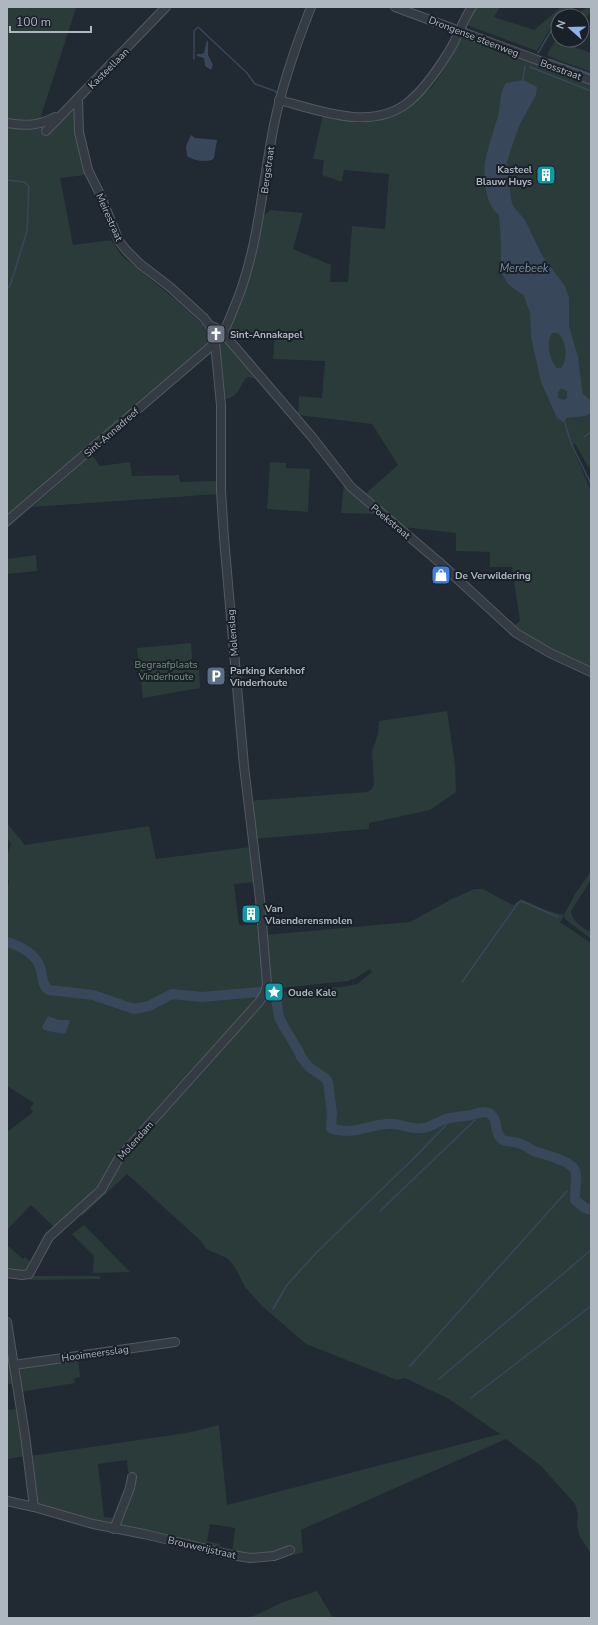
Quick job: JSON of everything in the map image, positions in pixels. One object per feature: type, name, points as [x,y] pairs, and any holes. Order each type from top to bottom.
[{"type":"street","name":"Kasteellaan","points":[[46,131],[166,7]]},
{"type":"street","name":"Bergstraat","points":[[223,333],[241,290],[251,258],[262,205],[273,127],[279,100],[311,7]]},
{"type":"street","name":"Drongense steenweg","points":[[395,7],[530,57]]},
{"type":"street","points":[[279,100],[352,118],[393,112],[407,104],[448,53],[472,7]]},
{"type":"street","name":"Bosstraat","points":[[530,57],[591,80]]},
{"type":"street","name":"Meirestraat","points":[[78,98],[79,132],[88,170],[100,194],[119,241],[132,257],[194,308],[210,326],[215,343]]},
{"type":"street","name":"Kasteellaan","points":[[7,123],[31,125],[45,123],[66,110]]},
{"type":"street","name":"Meirestraat","points":[[210,326],[223,333]]},
{"type":"street","points":[[215,343],[223,333]]},
{"type":"street","name":"Poekstraat","points":[[223,333],[312,437],[351,487],[368,503],[439,562],[516,633],[550,653],[591,672]]},
{"type":"street","name":"Sint-Annadreef","points":[[7,521],[215,343]]},
{"type":"street","name":"Molenslag","points":[[215,343],[221,405],[222,517],[244,766],[260,899],[265,993]]},
{"type":"street","name":"Molendam","points":[[7,1273],[22,1275],[29,1274],[49,1237],[101,1190],[119,1158],[265,993]]},
{"type":"street","points":[[7,1322],[25,1435],[34,1507]]},
{"type":"street","name":"Hooimeersslag","points":[[14,1365],[175,1342]]},
{"type":"street","points":[[114,1529],[130,1488],[132,1477]]},
{"type":"street","name":"Brouwerijstraat","points":[[7,1501],[114,1529],[144,1534],[232,1555],[250,1558],[274,1556],[290,1550]]},
{"type":"green space","points":[[7,7],[76,8],[41,116],[43,120],[37,123],[7,121]]},
{"type":"green space","points":[[476,7],[500,7],[494,17],[534,30],[550,16],[550,29],[537,51],[467,25],[470,16]]},
{"type":"green space","points":[[463,36],[591,83],[591,471],[575,444],[572,446],[591,491],[591,670],[548,650],[513,627],[520,621],[512,567],[490,567],[490,552],[456,551],[456,533],[403,527],[364,495],[398,465],[372,424],[298,415],[299,396],[322,398],[325,361],[273,359],[275,334],[228,330],[246,286],[264,215],[271,210],[303,213],[293,249],[331,265],[330,282],[348,282],[352,226],[385,229],[389,174],[344,170],[342,182],[322,175],[324,160],[313,159],[323,115],[358,123],[390,118],[399,114],[431,88]]},
{"type":"green space","points":[[551,48],[577,48],[591,53],[591,72],[548,56]]},
{"type":"green space","points":[[70,101],[75,107],[76,135],[86,175],[60,178],[73,245],[111,240],[122,256],[176,300],[203,325],[211,343],[7,519],[7,124],[28,130],[42,128]]},
{"type":"green space","points":[[224,340],[259,379],[247,377],[233,397],[223,399],[219,345]]},
{"type":"green space","points":[[92,455],[100,466],[130,462],[132,476],[179,475],[180,482],[219,481],[219,494],[32,507]]},
{"type":"green space","points":[[270,462],[286,463],[286,468],[310,469],[308,512],[267,509]]},
{"type":"green space","points":[[344,483],[377,514],[341,513]]},
{"type":"green space","points":[[36,555],[37,571],[7,574],[7,559]]},
{"type":"green space","name":"Begraafplaats Vinderhoute","points":[[191,643],[193,670],[199,670],[200,688],[143,698],[137,648]]},
{"type":"green space","points":[[447,711],[455,764],[456,792],[430,810],[369,823],[369,829],[254,839],[249,801],[367,792],[371,790],[374,785],[372,751],[378,734],[379,721]]},
{"type":"green space","points":[[7,823],[25,845],[149,826],[156,859],[250,847],[256,882],[234,884],[239,925],[260,925],[263,988],[202,995],[182,994],[183,997],[202,999],[215,999],[248,994],[261,996],[120,1154],[106,1180],[56,1229],[31,1205],[7,1230],[7,1132],[33,1112],[30,1108],[34,1103],[7,1086],[7,944],[20,949],[32,958],[38,968],[40,985],[49,987],[40,961],[36,956],[23,945],[7,939],[7,891],[9,881],[7,877],[7,856],[11,844],[7,838]]},
{"type":"green space","points":[[591,871],[591,880],[571,911],[575,921],[591,932],[591,939],[565,919],[565,915],[560,922],[591,943],[591,1554],[579,1535],[577,1525],[578,1514],[575,1504],[541,1466],[506,1439],[301,1530],[303,1552],[295,1555],[290,1552],[251,1555],[232,1553],[235,1528],[210,1524],[207,1541],[220,1544],[219,1550],[118,1526],[135,1477],[128,1472],[127,1460],[98,1464],[104,1517],[114,1518],[112,1526],[37,1506],[30,1456],[186,1433],[219,1425],[227,1505],[500,1434],[449,1399],[405,1378],[397,1380],[306,1344],[262,1306],[245,1287],[235,1267],[227,1258],[206,1249],[201,1241],[127,1174],[82,1216],[80,1213],[108,1187],[121,1161],[266,998],[273,1001],[281,1028],[296,1050],[299,1058],[307,1068],[323,1079],[326,1083],[328,1090],[329,1124],[332,1125],[332,1096],[329,1079],[323,1073],[310,1065],[302,1056],[300,1048],[281,1017],[274,996],[278,992],[342,987],[357,984],[372,972],[370,969],[348,981],[280,988],[269,986],[265,935],[410,922],[474,889],[483,889],[513,905],[521,899],[546,910],[564,915],[575,894]]},
{"type":"green space","points":[[84,1225],[130,1272],[93,1273],[94,1256],[72,1234]]},
{"type":"green space","points":[[7,1245],[23,1259],[25,1257],[33,1264],[27,1272],[7,1271]]},
{"type":"green space","points":[[30,1276],[100,1276],[100,1279],[29,1280]]},
{"type":"green space","points":[[7,1355],[8,1355],[13,1385],[7,1383]]},
{"type":"green space","points":[[78,1357],[80,1377],[74,1379],[75,1383],[20,1392],[17,1374],[19,1368]]},
{"type":"green space","points":[[18,1409],[26,1456],[7,1459],[7,1410]]},
{"type":"green space","points":[[317,1591],[333,1618],[249,1618],[283,1602]]},
{"type":"water","points":[[207,40],[208,55],[213,65],[211,70],[205,66],[204,58],[197,56],[197,54],[204,53]]},
{"type":"water","name":"Merebeek","points":[[523,80],[537,87],[536,95],[520,124],[507,163],[513,206],[525,220],[543,257],[565,286],[569,298],[569,326],[578,357],[583,394],[591,401],[591,413],[585,416],[566,418],[565,423],[557,418],[541,382],[531,337],[530,313],[524,296],[508,284],[501,272],[499,215],[494,211],[490,204],[486,189],[484,172],[486,157],[498,116],[502,91],[506,83]],"holes":[[[552,333],[558,333],[565,345],[566,355],[561,368],[557,368],[554,365],[550,356],[549,341]],[[561,388],[567,391],[567,398],[564,400],[558,398],[558,393]]]},
{"type":"water","points":[[191,135],[195,138],[217,140],[214,158],[212,160],[199,161],[187,156],[186,146]]},
{"type":"water","points":[[48,1016],[59,1020],[70,1020],[66,1033],[63,1034],[44,1030],[42,1027]]},
{"type":"waterway","points":[[194,59],[194,31],[198,27],[247,73],[255,84],[277,93]]},
{"type":"waterway","points":[[538,53],[550,33]]},
{"type":"waterway","points":[[549,59],[591,74]]},
{"type":"waterway","points":[[523,80],[525,66]]},
{"type":"waterway","points":[[530,67],[591,91]]},
{"type":"waterway","points":[[7,180],[24,182],[29,186],[27,231],[10,286],[7,288]]},
{"type":"waterway","name":"Merebeek","points":[[565,423],[571,443],[591,484]]},
{"type":"waterway","points":[[584,437],[591,432]]},
{"type":"waterway","points":[[34,503],[102,445]]},
{"type":"waterway","points":[[7,527],[16,519]]},
{"type":"waterway","name":"Merebeek","points":[[591,550],[591,558]]},
{"type":"waterway","points":[[462,982],[518,903],[521,901],[558,917]]},
{"type":"waterway","name":"Oude Kale","points":[[7,942],[22,948],[35,958],[40,967],[46,988],[49,990],[93,995],[134,1009],[149,1006],[172,994],[202,997],[260,992]]},
{"type":"waterway","name":"Oude Kale","points":[[269,994],[276,998],[279,1017],[301,1057],[309,1067],[325,1078],[328,1082],[332,1113],[331,1128],[347,1131],[386,1124],[419,1128],[426,1127],[449,1118],[468,1116],[482,1112],[489,1113],[493,1116],[498,1133],[503,1140],[522,1144],[534,1151],[556,1158],[572,1166],[575,1170],[576,1177],[575,1200],[585,1208],[591,1210]]},
{"type":"waterway","points":[[380,1211],[475,1120]]},
{"type":"waterway","points":[[273,1309],[287,1285],[317,1252],[446,1125]]},
{"type":"waterway","points":[[410,1366],[567,1191]]},
{"type":"waterway","points":[[439,1379],[591,1250]]},
{"type":"waterway","points":[[471,1398],[591,1306]]},
{"type":"place","name":"Kasteel Blauw Huys","points":[[546,175]]},
{"type":"place","name":"Sint-Annakapel","points":[[216,334]]},
{"type":"place","name":"De Verwildering","points":[[441,575]]},
{"type":"place","name":"Parking Kerkhof Vinderhoute","points":[[216,676]]},
{"type":"place","name":"Van Vlaenderensmolen","points":[[251,914]]},
{"type":"place","name":"Oude Kale","points":[[274,992]]}]
